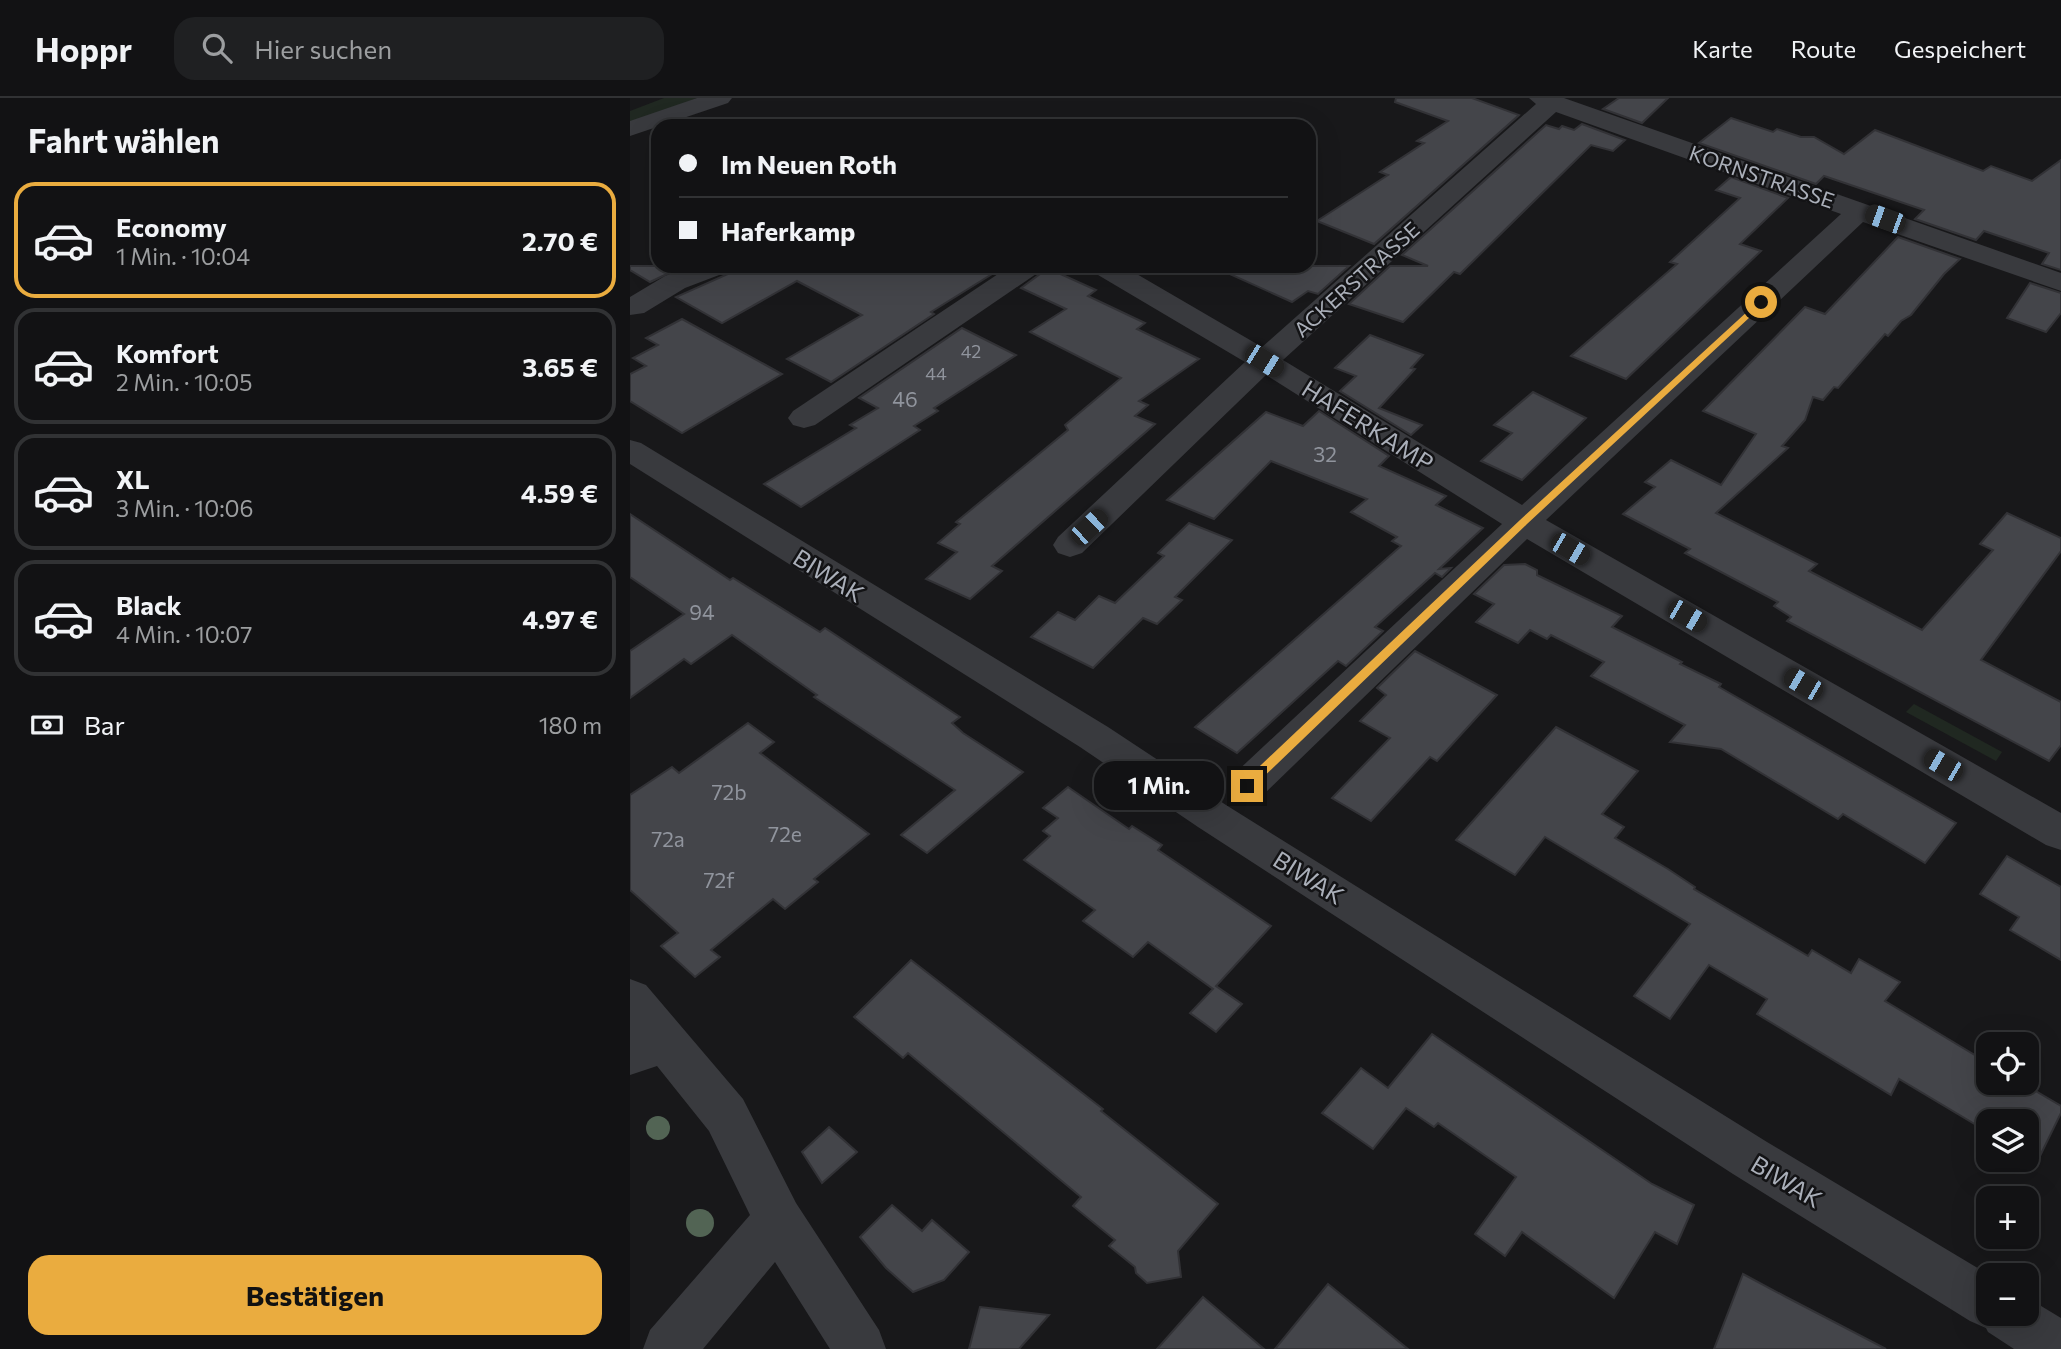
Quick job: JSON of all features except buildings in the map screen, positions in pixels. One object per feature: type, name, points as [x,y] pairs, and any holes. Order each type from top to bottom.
[{"type":"street","points":[[659,119],[720,98]]},
{"type":"street","name":"KORNSTRASSE","points":[[1547,100],[2061,283]]},
{"type":"street","name":"ACKERSTRASSE","points":[[1070,545],[1264,361],[1547,100]]},
{"type":"street","points":[[630,129],[651,122]]},
{"type":"street","points":[[1247,786],[1524,522],[1860,210]]},
{"type":"street","points":[[634,307],[675,282],[699,273]]},
{"type":"street","points":[[804,418],[1019,273]]},
{"type":"street","name":"HAFERKAMP","points":[[1115,273],[1264,361],[1524,522],[2061,833]]},
{"type":"street","name":"BIWAK","points":[[630,450],[1094,737],[1224,824],[1751,1158],[1976,1296]]},
{"type":"street","points":[[630,999],[648,1048],[726,1115],[778,1220],[860,1349]]},
{"type":"street","points":[[669,1349],[778,1220]]},
{"type":"street","points":[[2025,1326],[2061,1348]]},
{"type":"shaded area","points":[[664,98],[697,98],[630,124],[630,111]]},
{"type":"shaded area","points":[[1914,704],[2002,752],[1996,761],[1906,712]]},
{"type":"route","points":[[1247,786],[1524,522],[1761,302]]}]
